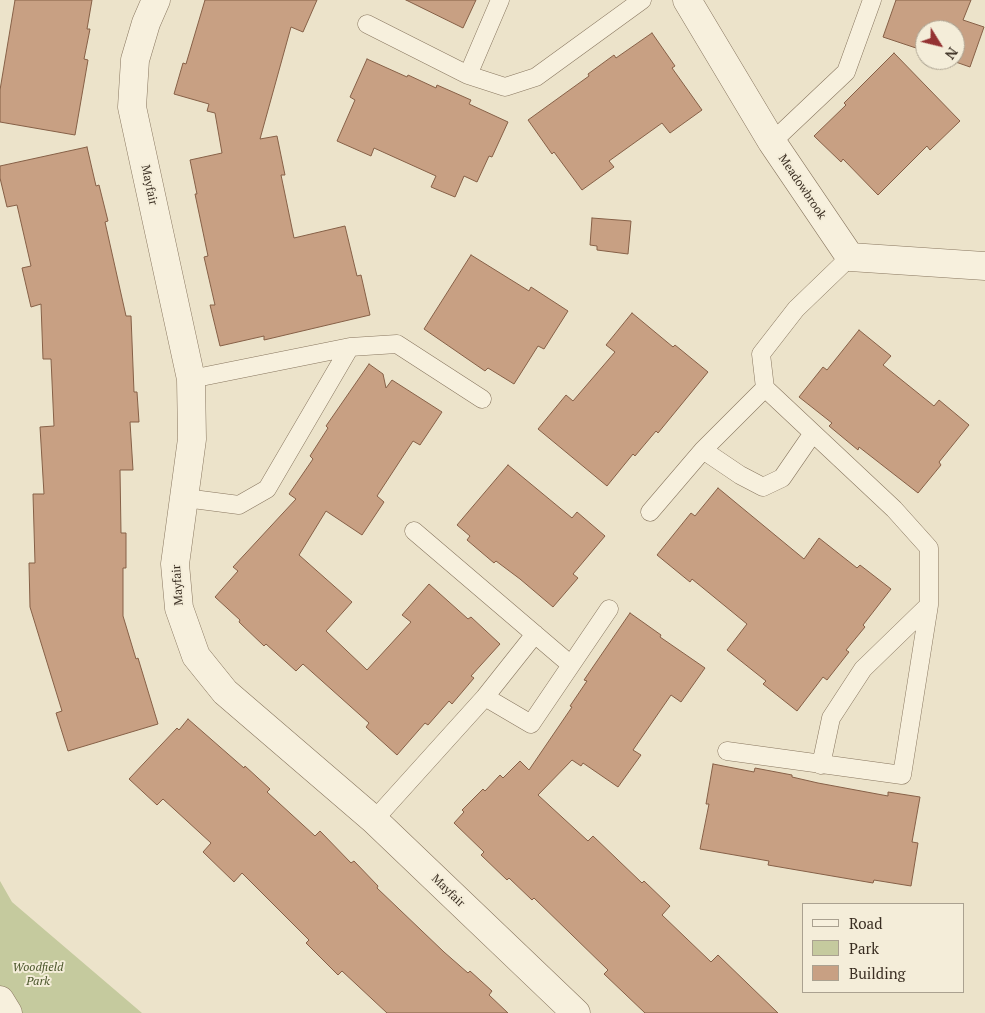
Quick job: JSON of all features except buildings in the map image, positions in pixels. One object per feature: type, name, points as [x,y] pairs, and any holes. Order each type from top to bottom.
[{"type":"street","name":"Mayfair","points":[[156,0],[146,23],[135,60],[132,107],[191,379],[192,439],[175,564],[179,608],[196,656],[225,692],[374,820],[576,1013]]},
{"type":"street","name":"Meadowbrook","points":[[686,0],[772,142],[850,257]]},
{"type":"street","points":[[850,257],[985,266]]},
{"type":"street","points":[[0,1000],[8,1013]]},
{"type":"lane","points":[[468,76],[500,0]]},
{"type":"lane","points":[[367,24],[468,76],[505,87],[536,77],[642,0]]},
{"type":"lane","points":[[772,142],[846,72],[872,0]]},
{"type":"lane","points":[[727,751],[902,775],[930,606],[930,548],[894,509],[765,388],[761,354],[796,309],[850,257]]},
{"type":"lane","points":[[191,379],[350,347],[397,344],[482,399]]},
{"type":"lane","points":[[185,498],[239,505],[267,489],[350,347]]},
{"type":"lane","points":[[650,512],[703,450],[765,388]]},
{"type":"lane","points":[[703,450],[740,475],[763,487],[782,478],[813,433]]},
{"type":"lane","points":[[414,531],[572,665]]},
{"type":"lane","points":[[821,765],[830,718],[864,669],[930,606]]},
{"type":"lane","points":[[485,698],[531,724],[609,609]]},
{"type":"lane","points":[[374,820],[485,698],[535,634]]},
{"type":"green space","name":"Woodfield Park","points":[[0,881],[12,902],[142,1013],[0,1013]]}]
